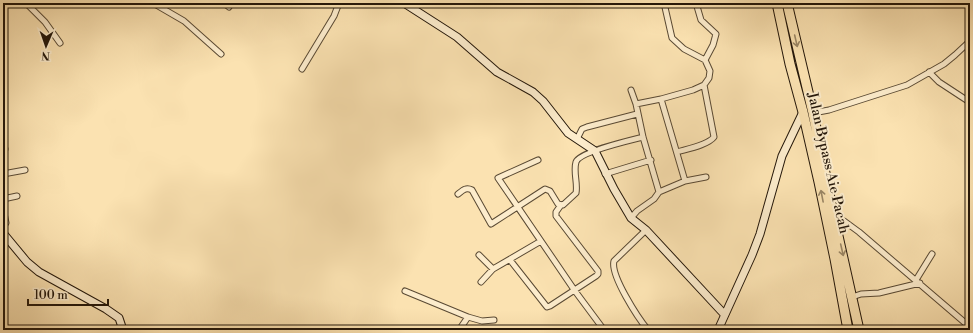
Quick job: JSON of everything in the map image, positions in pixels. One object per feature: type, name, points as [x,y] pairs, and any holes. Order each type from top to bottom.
[{"type":"highway","name":"Jalan Bypass Aie Pacah","points":[[777,3],[790,64],[803,112],[835,259],[848,330]]},
{"type":"highway","points":[[787,3],[813,112],[834,218],[859,330]]},
{"type":"street","points":[[26,3],[45,22],[60,43]]},
{"type":"street","points":[[152,3],[184,21],[221,54]]},
{"type":"street","points":[[224,3],[229,6]]},
{"type":"street","points":[[302,69],[334,16],[339,3]]},
{"type":"street","points":[[404,3],[449,31],[465,43],[497,72],[533,92],[547,105],[568,133],[595,151],[631,218],[646,230],[724,314]]},
{"type":"street","points":[[636,104],[661,99],[704,85],[709,78],[710,71],[705,60],[684,49],[672,38],[664,3]]},
{"type":"street","points":[[696,3],[705,25],[715,32],[717,36],[705,60]]},
{"type":"street","points":[[813,112],[829,110],[907,85],[955,55],[970,41]]},
{"type":"street","points":[[930,72],[939,82],[968,101],[970,105]]},
{"type":"street","points":[[677,152],[705,143],[714,137],[704,85]]},
{"type":"street","points":[[631,90],[636,104],[643,137],[660,192]]},
{"type":"street","points":[[661,99],[685,181]]},
{"type":"street","points":[[718,330],[752,255],[760,234],[782,156],[803,112]]},
{"type":"street","points":[[577,139],[582,129],[587,126],[637,114]]},
{"type":"street","points":[[510,260],[547,307],[596,276],[598,271],[556,216],[556,212],[561,205],[568,201],[576,193],[576,164],[577,160],[581,156],[643,137]]},
{"type":"street","points":[[538,160],[498,178],[604,330]]},
{"type":"street","points":[[606,174],[651,160]]},
{"type":"street","points":[[3,174],[25,170]]},
{"type":"street","points":[[631,218],[637,211],[654,199],[660,192],[685,181],[706,177]]},
{"type":"street","points":[[458,194],[468,188],[472,190],[491,224],[518,208],[545,189],[550,192],[558,204],[561,205]]},
{"type":"street","points":[[3,199],[17,196]]},
{"type":"street","points":[[3,208],[6,223],[3,227]]},
{"type":"street","points":[[834,218],[844,221],[852,226],[970,327]]},
{"type":"street","points":[[646,230],[614,261],[613,266],[619,285],[648,330]]},
{"type":"street","points":[[3,232],[27,262],[39,272],[106,309],[119,318],[123,330]]},
{"type":"street","points":[[481,282],[493,269],[541,241]]},
{"type":"street","points":[[852,297],[861,294],[879,293],[918,282],[932,254]]},
{"type":"street","points":[[479,255],[493,269]]},
{"type":"street","points":[[405,292],[468,317],[482,321],[494,320]]},
{"type":"street","points":[[459,330],[468,317]]},
{"type":"street","points":[[640,330],[644,325]]}]
